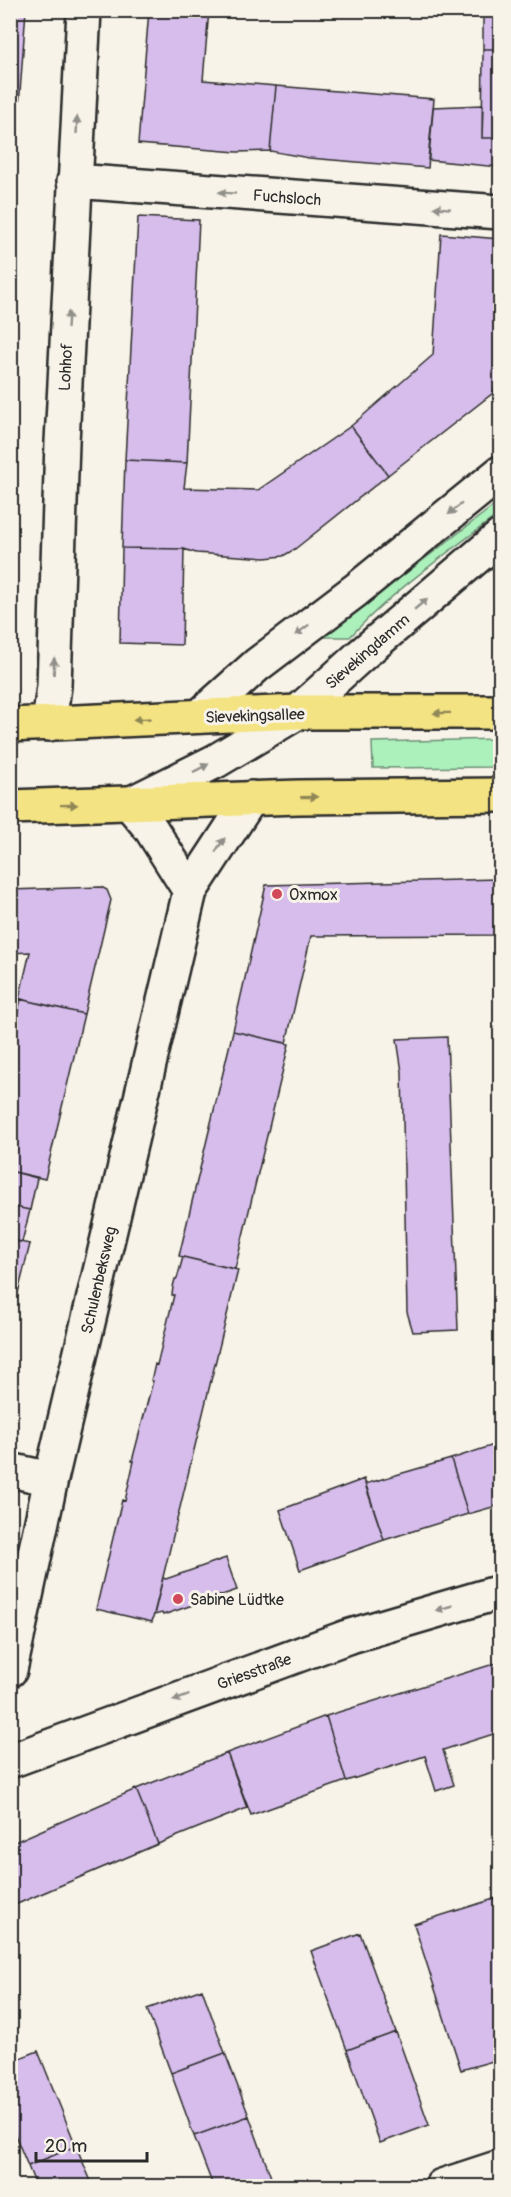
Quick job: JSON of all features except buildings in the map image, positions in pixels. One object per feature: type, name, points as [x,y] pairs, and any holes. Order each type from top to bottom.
[{"type":"main road","name":"Sievekingsallee","points":[[10,725],[298,712],[501,712]]},
{"type":"main road","points":[[10,807],[250,798],[501,795]]},
{"type":"street","name":"Lohhof","points":[[49,724],[54,686],[62,442],[84,10]]},
{"type":"street","name":"Fuchsloch","points":[[74,181],[501,213]]},
{"type":"street","points":[[200,717],[257,665],[356,590],[501,472]]},
{"type":"street","name":"Sievekingdamm","points":[[130,804],[216,761],[298,712],[360,656],[501,537]]},
{"type":"street","name":"Schulenbeksweg","points":[[10,1670],[51,1479],[190,891],[250,798]]},
{"type":"street","points":[[130,804],[152,829],[190,891]]},
{"type":"street","points":[[10,1470],[51,1479]]},
{"type":"street","name":"Griesstraße","points":[[10,1761],[347,1637],[501,1592]]},
{"type":"street","points":[[442,2187],[501,2167]]},
{"type":"green space","points":[[500,501],[500,513],[403,588],[350,637],[323,637]]},
{"type":"green space","points":[[500,739],[500,767],[373,768],[372,742]]},
{"type":"place","name":"Oxmox","points":[[277,894]]},
{"type":"place","name":"Sabine Lüdtke","points":[[178,1599]]}]
